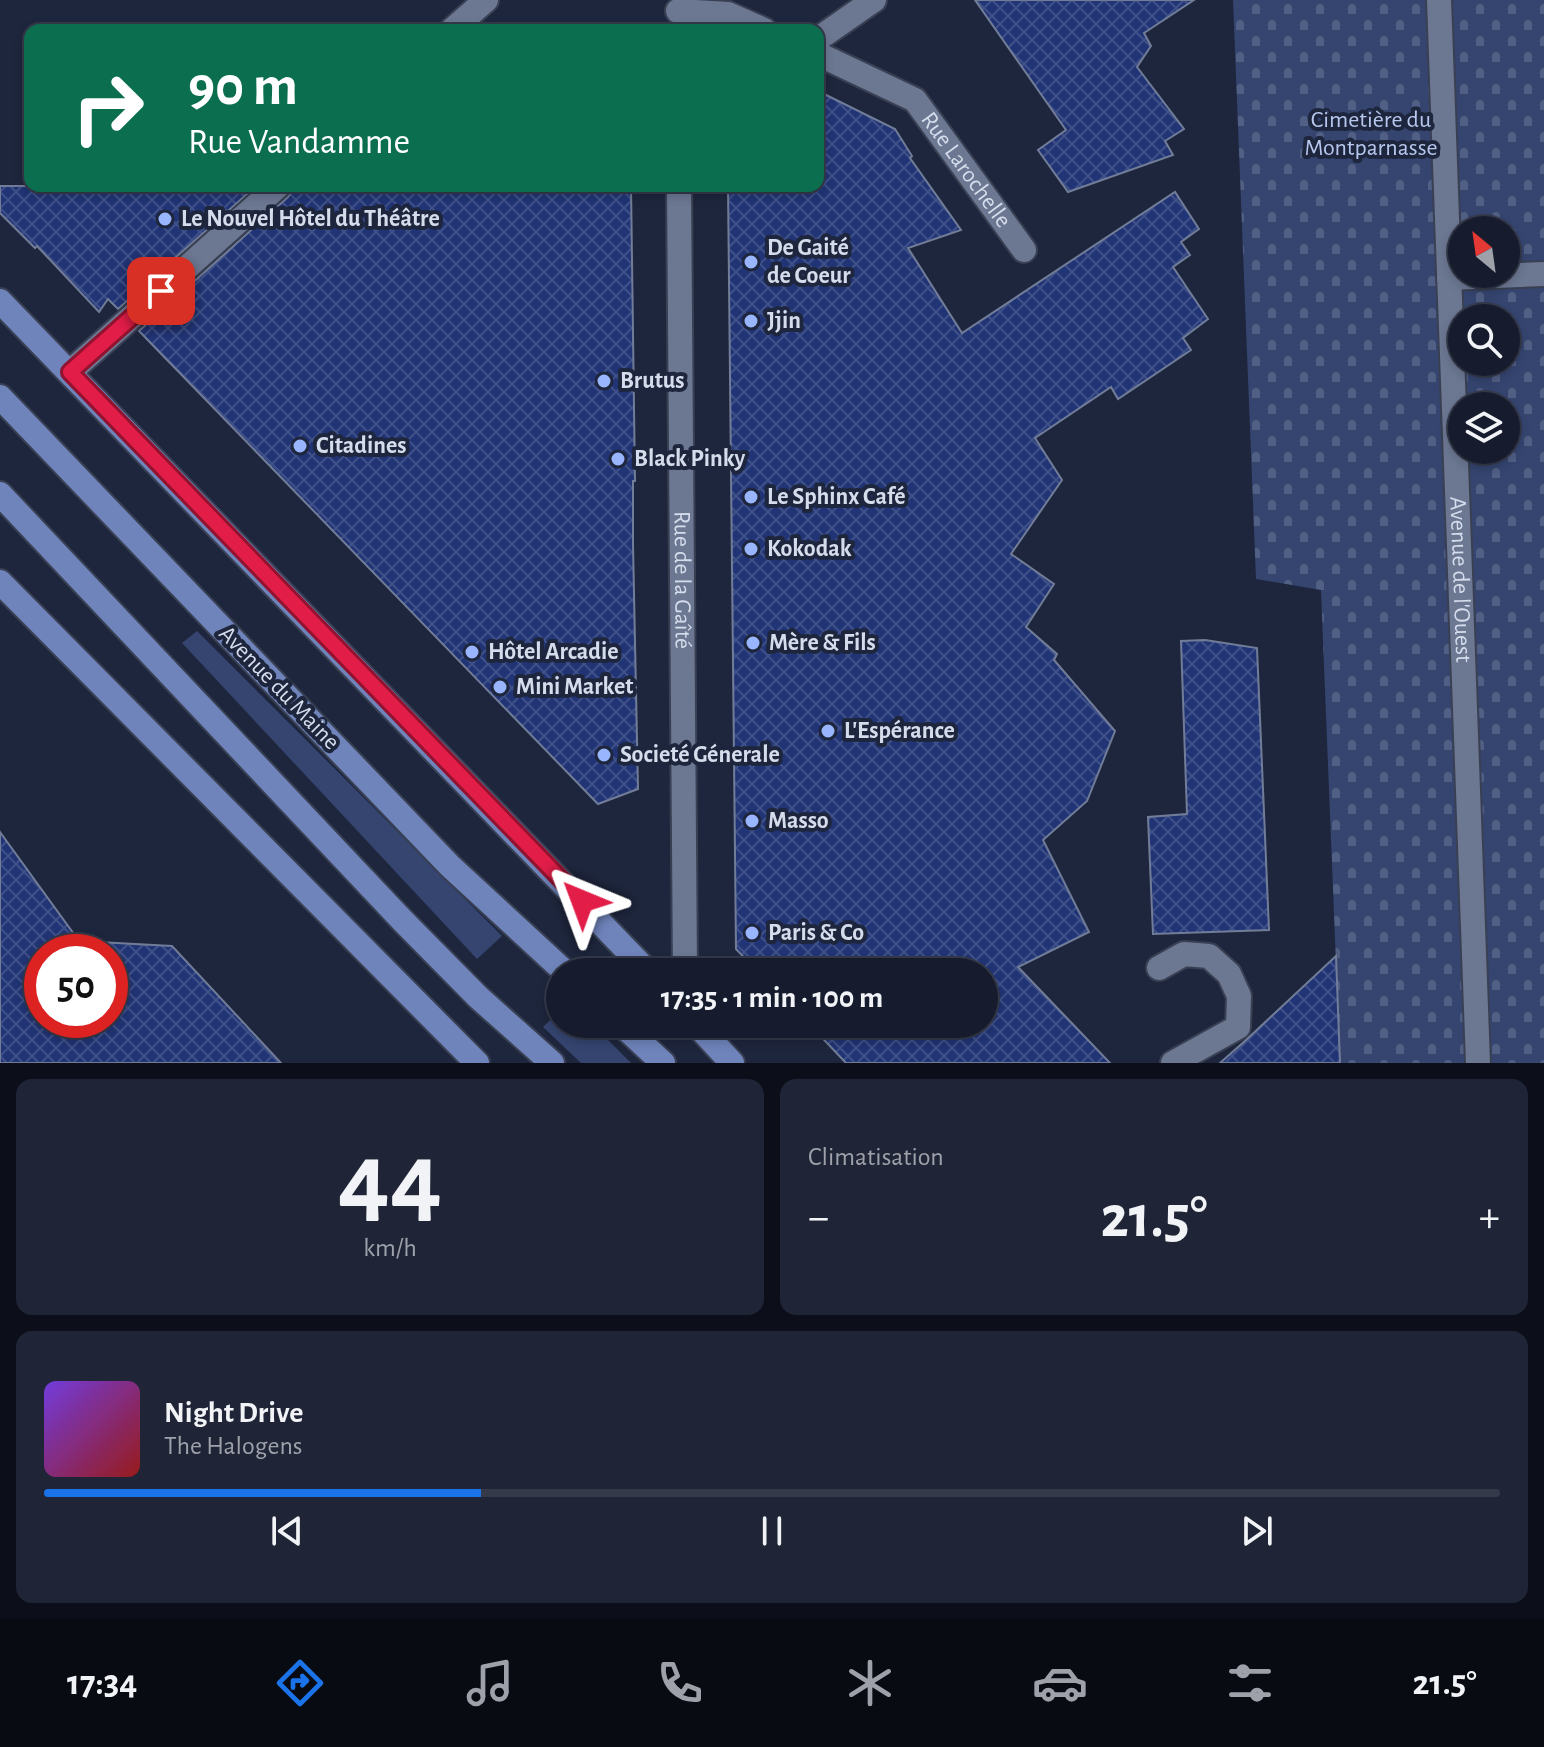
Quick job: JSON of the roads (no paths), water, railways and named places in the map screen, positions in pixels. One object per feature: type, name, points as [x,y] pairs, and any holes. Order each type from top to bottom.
[{"type":"main road","points":[[0,301],[635,958]]},
{"type":"main road","name":"Avenue du Maine","points":[[0,397],[450,866],[550,958]]},
{"type":"main road","points":[[0,494],[402,920],[478,997],[552,1063]]},
{"type":"main road","points":[[0,582],[477,1063]]},
{"type":"main road","points":[[636,1038],[663,1063]]},
{"type":"main road","points":[[709,1038],[732,1063]]},
{"type":"street","points":[[459,24],[486,0]]},
{"type":"street","points":[[824,35],[874,0]]},
{"type":"street","name":"Avenue de l'Ouest","points":[[1439,0],[1448,250]]},
{"type":"street","points":[[678,14],[728,14],[750,24]]},
{"type":"street","name":"Rue Larochelle","points":[[824,57],[915,100],[1024,250]]},
{"type":"street","points":[[70,372],[271,192]]},
{"type":"street","name":"Rue de la Gaîté","points":[[679,192],[685,958]]},
{"type":"street","points":[[1520,275],[1544,274]]},
{"type":"street","name":"Avenue de l'Ouest","points":[[1449,288],[1478,1063]]},
{"type":"street","points":[[1159,968],[1184,954],[1209,956],[1229,974],[1239,996],[1238,1027],[1173,1063]]},
{"type":"place","name":"Le Nouvel Hôtel du Théâtre","points":[[165,219]]},
{"type":"place","name":"De Gaité de Coeur","points":[[751,262]]},
{"type":"place","name":"Jjin","points":[[751,321]]},
{"type":"place","name":"Brutus","points":[[604,381]]},
{"type":"place","name":"Citadines","points":[[300,446]]},
{"type":"place","name":"Black Pinky","points":[[618,459]]},
{"type":"place","name":"Le Sphinx Café","points":[[751,497]]},
{"type":"place","name":"Kokodak","points":[[751,549]]},
{"type":"place","name":"Mère & Fils","points":[[753,643]]},
{"type":"place","name":"Hôtel Arcadie","points":[[472,652]]},
{"type":"place","name":"Mini Market","points":[[500,687]]},
{"type":"place","name":"L'Espérance","points":[[828,731]]},
{"type":"place","name":"Societé Génerale","points":[[604,755]]},
{"type":"place","name":"Masso","points":[[752,821]]},
{"type":"place","name":"Paris & Co","points":[[752,933]]},
{"type":"park label","name":"Cimetière du Montparnasse","points":[[1371,134]]}]
